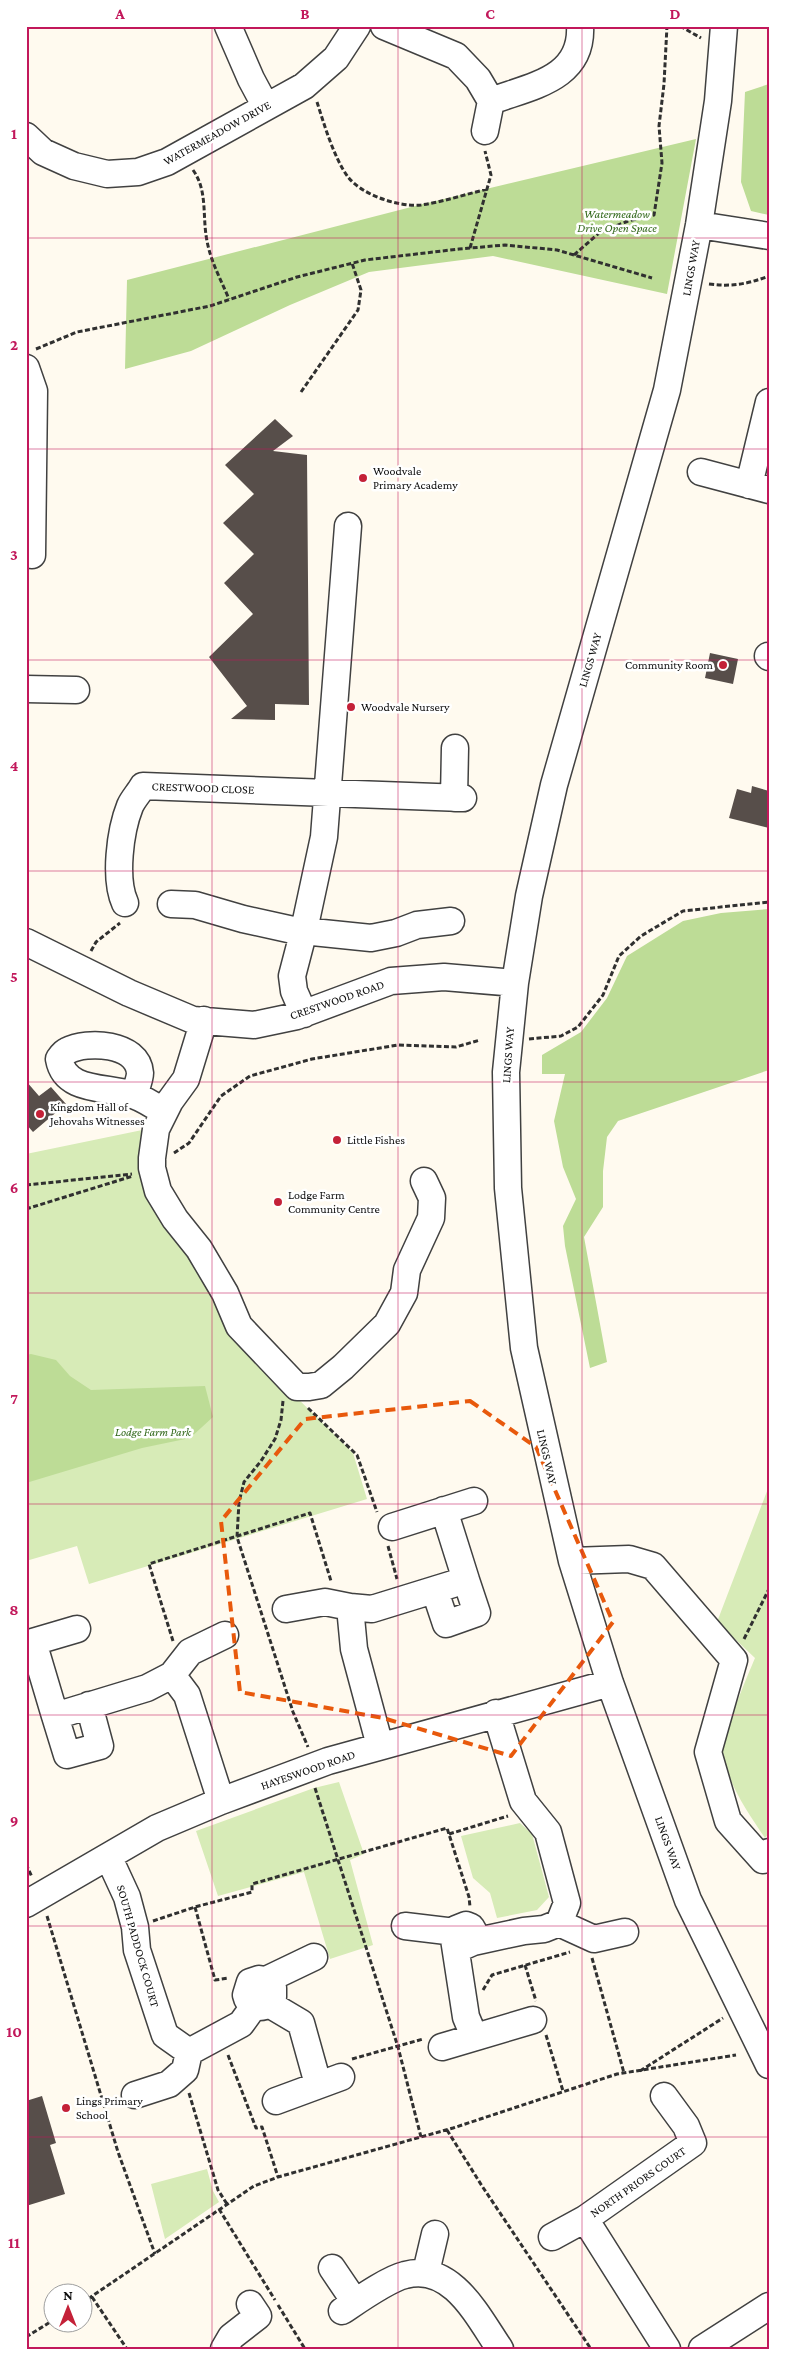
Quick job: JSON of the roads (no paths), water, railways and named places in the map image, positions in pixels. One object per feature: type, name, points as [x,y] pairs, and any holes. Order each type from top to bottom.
[{"type":"street","points":[[228,26],[251,80],[266,107]]},
{"type":"street","name":"WATERMEADOW DRIVE","points":[[26,136],[43,152],[74,166],[107,174],[138,172],[167,162],[311,80],[336,58],[357,26]]},
{"type":"street","points":[[384,26],[456,56],[478,79],[491,101],[484,130]]},
{"type":"street","points":[[491,101],[553,78],[573,60],[580,38],[580,26]]},
{"type":"street","name":"LINGS WAY","points":[[724,26],[718,101],[699,225],[667,390],[554,785],[530,896],[515,983],[506,1072],[508,1188],[524,1348],[572,1561],[610,1683],[688,1900],[769,2065]]},
{"type":"street","points":[[699,225],[769,236]]},
{"type":"street","points":[[30,359],[34,391],[32,555]]},
{"type":"street","points":[[701,472],[759,487],[768,408]]},
{"type":"street","points":[[304,1014],[294,991],[292,976],[324,837],[348,526]]},
{"type":"street","points":[[26,690],[76,690]]},
{"type":"street","name":"CRESTWOOD CLOSE","points":[[123,912],[119,891],[124,825],[131,804],[143,786],[458,798],[455,748]]},
{"type":"street","points":[[171,904],[195,905],[243,919],[293,930],[371,938],[396,933],[416,925],[451,921]]},
{"type":"street","name":"CRESTWOOD ROAD","points":[[30,952],[80,969],[138,997],[193,1020],[254,1025],[304,1014],[391,982],[444,978],[515,983]]},
{"type":"street","points":[[204,1020],[186,1079],[170,1101],[156,1129],[149,1170],[158,1191],[175,1219],[199,1249],[225,1293],[240,1326],[297,1387],[309,1388],[321,1385],[387,1324],[404,1293],[407,1270],[431,1218],[432,1198],[424,1182]]},
{"type":"street","points":[[134,1095],[164,1112]]},
{"type":"street","points":[[392,1527],[474,1501]]},
{"type":"street","points":[[435,1591],[446,1624],[477,1613],[444,1510]]},
{"type":"street","points":[[572,1561],[629,1559],[653,1566],[734,1660],[708,1752],[728,1821],[763,1860],[769,1852]]},
{"type":"street","points":[[286,1609],[312,1603],[372,1608],[435,1591],[466,1580]]},
{"type":"street","points":[[344,1606],[380,1746]]},
{"type":"street","points":[[77,1629],[30,1643],[55,1716],[57,1758],[100,1746],[89,1706]]},
{"type":"street","points":[[55,1716],[147,1688],[176,1670],[190,1652],[225,1635]]},
{"type":"street","points":[[176,1670],[187,1694],[221,1801]]},
{"type":"street","name":"HAYESWOOD ROAD","points":[[34,1900],[109,1858],[157,1828],[221,1801],[309,1768],[380,1746],[610,1683]]},
{"type":"street","points":[[405,1926],[463,1935],[544,1929],[559,1923],[567,1903],[548,1832],[523,1801],[496,1713]]},
{"type":"street","name":"SOUTH PADDOCK COURT","points":[[109,1858],[126,1897],[135,1927],[137,1950],[166,2035],[187,2061]]},
{"type":"street","points":[[559,1923],[594,1939],[625,1932]]},
{"type":"street","points":[[463,1935],[466,2016],[474,2036]]},
{"type":"street","points":[[135,2095],[168,2084],[187,2061],[220,2036],[241,2024],[260,1993],[314,1957]]},
{"type":"street","points":[[260,1993],[302,2023],[330,2081],[276,2101]]},
{"type":"street","points":[[442,2046],[533,2020]]},
{"type":"street","name":"NORTH PRIORS COURT","points":[[552,2237],[585,2219],[693,2143],[686,2126],[664,2096]]},
{"type":"street","name":"NORTH PRIORS COURT","points":[[585,2219],[667,2349]]},
{"type":"street","points":[[426,2272],[435,2234]]},
{"type":"street","points":[[332,2268],[349,2307],[404,2275],[426,2272],[447,2281],[465,2298],[500,2349]]},
{"type":"street","points":[[224,2349],[231,2337],[258,2316],[250,2304]]},
{"type":"street","points":[[702,2349],[767,2312]]},
{"type":"place","name":"Woodvale Primary Academy","points":[[363,478]]},
{"type":"place","name":"Community Room","points":[[723,665]]},
{"type":"place","name":"Woodvale Nursery","points":[[351,707]]},
{"type":"place","name":"Kingdom Hall of Jehovahs Witnesses","points":[[40,1114]]},
{"type":"place","name":"Little Fishes","points":[[337,1140]]},
{"type":"place","name":"Lodge Farm Community Centre","points":[[278,1202]]},
{"type":"place","name":"Lings Primary School","points":[[66,2108]]},
{"type":"park label","name":"Watermeadow Drive Open Space","points":[[617,221]]},
{"type":"park label","name":"Lodge Farm Park","points":[[153,1432]]}]
